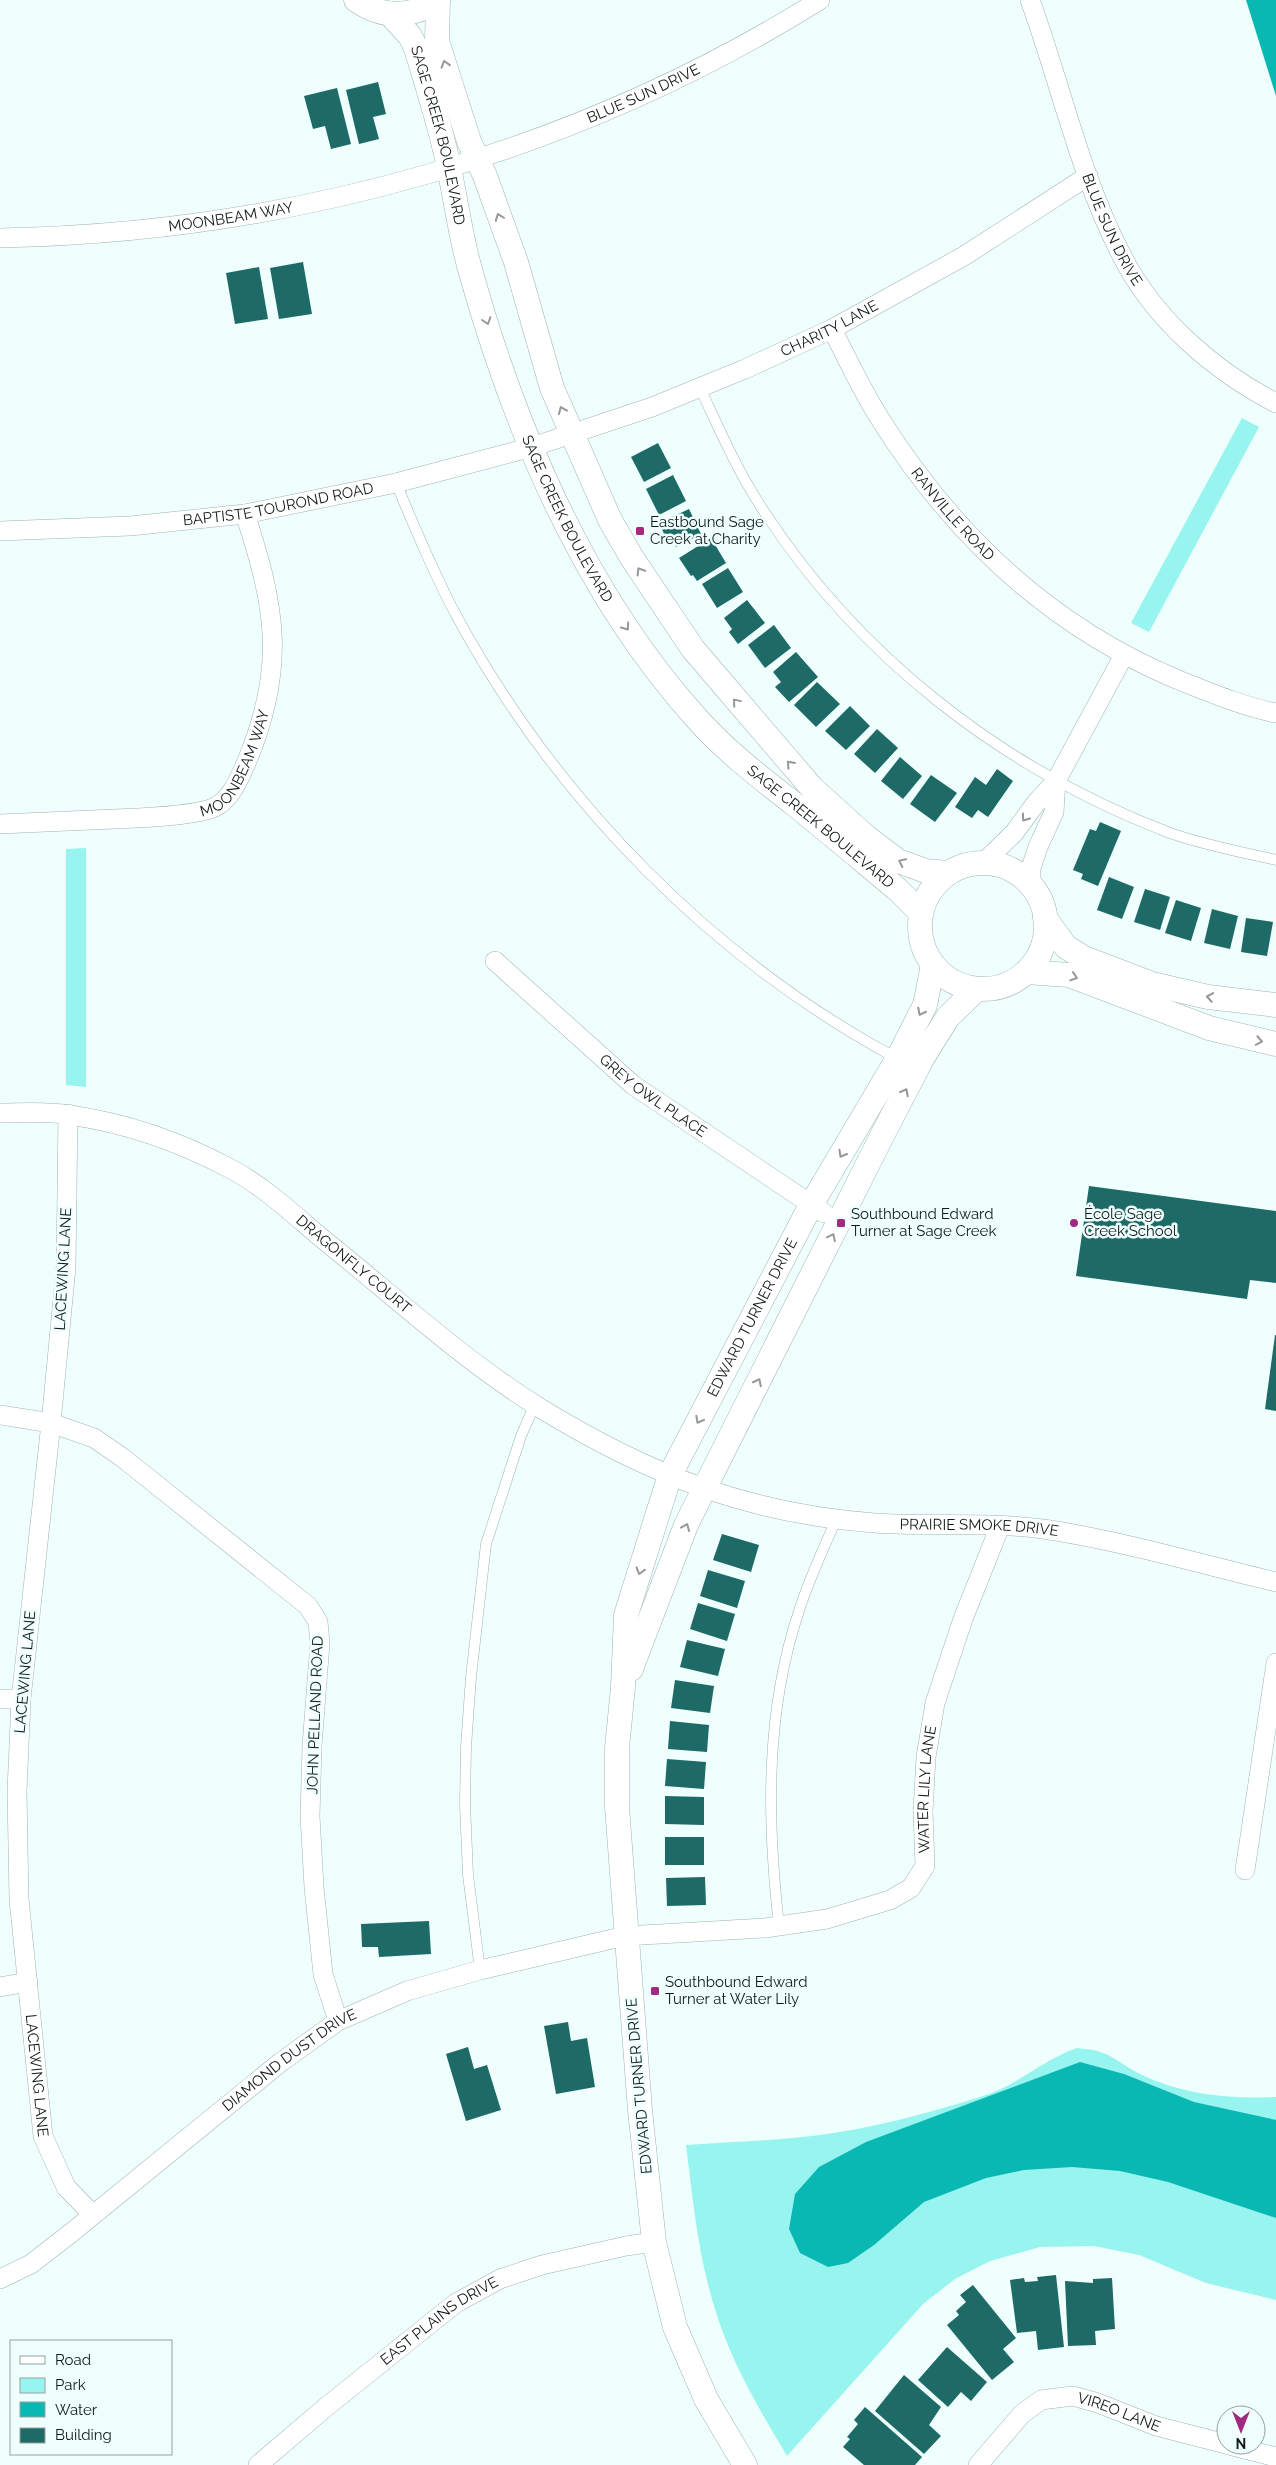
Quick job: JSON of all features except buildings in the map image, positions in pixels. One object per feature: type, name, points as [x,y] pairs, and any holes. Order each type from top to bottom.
[{"type":"street","points":[[356,0],[378,12],[391,15],[416,12],[438,0]]},
{"type":"street","name":"SAGE CREEK BOULEVARD","points":[[438,0],[437,42],[469,141],[461,165],[458,224],[472,275],[552,441],[610,520],[656,596],[693,649],[768,739],[812,788],[865,836],[898,861],[926,871],[949,873]]},
{"type":"street","name":"BLUE SUN DRIVE","points":[[461,165],[589,118],[673,81],[741,46],[820,0]]},
{"type":"street","name":"BLUE SUN DRIVE","points":[[1030,0],[1048,48],[1099,207],[1123,258],[1145,292],[1173,327],[1250,390],[1276,403]]},
{"type":"street","name":"SAGE CREEK BOULEVARD","points":[[391,15],[410,36],[461,165],[516,262],[552,388],[552,441],[568,528],[595,579],[659,673],[700,722],[742,762],[898,890],[921,914]]},
{"type":"street","name":"MOONBEAM WAY","points":[[0,238],[125,231],[289,208],[372,190],[461,165]]},
{"type":"street","name":"CHARITY LANE","points":[[552,441],[652,407],[700,388],[832,329],[964,256],[1088,176]]},
{"type":"street","name":"RANVILLE ROAD","points":[[832,329],[881,421],[908,462],[944,509],[987,555],[1041,601],[1094,638],[1144,666],[1207,692],[1255,709],[1276,713]]},
{"type":"street","name":"BAPTISTE TOUROND ROAD","points":[[0,531],[130,526],[244,514],[396,483],[552,441]]},
{"type":"street","name":"MOONBEAM WAY","points":[[0,824],[173,816],[215,807],[228,797],[239,779],[255,741],[265,711],[273,669],[273,634],[270,604],[261,563],[244,514]]},
{"type":"street","points":[[983,863],[1014,834],[1036,803],[1056,781],[1124,655]]},
{"type":"street","points":[[1031,885],[1031,868],[1054,812],[1056,781]]},
{"type":"street","points":[[983,863],[1001,866],[1017,873],[1031,885],[1040,900],[1045,918],[1044,942],[1034,963],[1026,972],[1003,985],[977,989],[953,981],[933,965],[923,946],[920,930],[921,914],[931,890],[956,868],[983,863]]},
{"type":"street","points":[[1045,918],[1066,947],[1084,958],[1152,984],[1208,997],[1276,1005]]},
{"type":"street","name":"GREY OWL PLACE","points":[[495,961],[633,1084],[818,1209]]},
{"type":"street","name":"EDWARD TURNER DRIVE","points":[[624,1687],[686,1525],[685,1482],[907,1064],[925,1005],[933,965]]},
{"type":"street","points":[[1026,972],[1070,975],[1209,1028],[1276,1044]]},
{"type":"street","name":"EDWARD TURNER DRIVE","points":[[745,2465],[706,2399],[675,2328],[654,2242],[625,1936],[617,1807],[617,1748],[624,1687],[626,1615],[685,1482],[818,1209],[907,1064],[948,1017],[977,989]]},
{"type":"street","name":"DRAGONFLY COURT","points":[[0,1113],[68,1114],[113,1124],[174,1142],[233,1170],[280,1204],[463,1354],[535,1404],[630,1459],[685,1482]]},
{"type":"street","name":"LACEWING LANE","points":[[68,1114],[66,1267],[21,1699],[18,1791],[19,1899],[43,2136],[66,2187],[93,2215]]},
{"type":"street","name":"JOHN PELLAND ROAD","points":[[0,1415],[51,1423],[94,1438],[123,1458],[308,1606],[318,1622],[320,1643],[312,1746],[310,1816],[313,1878],[323,1974],[338,2021]]},
{"type":"street","name":"PRAIRIE SMOKE DRIVE","points":[[685,1482],[771,1509],[836,1520],[925,1526],[1000,1526],[1048,1530],[1114,1542],[1276,1582]]},
{"type":"street","name":"WATER LILY LANE","points":[[625,1936],[778,1926],[827,1919],[890,1900],[911,1888],[925,1866],[923,1810],[926,1757],[935,1703],[963,1619],[1000,1526]]},
{"type":"street","points":[[1245,1870],[1276,1663]]},
{"type":"street","points":[[0,1699],[21,1699]]},
{"type":"street","name":"DIAMOND DUST DRIVE","points":[[0,2279],[31,2264],[281,2062],[338,2021],[407,1991],[480,1970],[625,1936]]},
{"type":"street","points":[[0,1987],[28,1982]]},
{"type":"street","name":"EAST PLAINS DRIVE","points":[[258,2465],[456,2303],[500,2279],[542,2265],[626,2246],[654,2242]]},
{"type":"street","name":"VIREO LANE","points":[[978,2465],[1022,2414],[1041,2400],[1073,2396],[1098,2403],[1156,2426],[1216,2442]]},
{"type":"lane","points":[[700,388],[757,501],[794,555],[840,612],[910,679],[961,721],[1024,763],[1103,805],[1172,834],[1276,860]]},
{"type":"lane","points":[[396,483],[439,582],[476,649],[530,734],[598,819],[638,862],[717,935],[814,1007],[907,1064]]},
{"type":"lane","points":[[480,1970],[468,1875],[466,1813],[466,1747],[471,1677],[486,1544],[514,1454],[535,1404]]},
{"type":"lane","points":[[778,1926],[770,1830],[770,1793],[778,1704],[798,1612],[814,1569],[836,1520]]},
{"type":"green space","points":[[1242,418],[1259,427],[1149,632],[1131,623]]},
{"type":"green space","points":[[86,848],[86,1087],[66,1085],[66,849]]},
{"type":"green space","points":[[1077,2048],[1094,2050],[1105,2054],[1140,2074],[1173,2087],[1223,2096],[1276,2097],[1276,2300],[1206,2283],[1139,2255],[1094,2246],[1040,2247],[990,2261],[955,2279],[923,2304],[787,2456],[737,2366],[715,2309],[700,2248],[686,2145],[812,2136],[900,2120],[986,2095],[1010,2085],[1054,2058]]},
{"type":"water","points":[[1246,0],[1276,0],[1276,96]]},
{"type":"water","points":[[1080,2062],[1124,2074],[1194,2102],[1276,2120],[1276,2218],[1168,2182],[1120,2171],[1072,2167],[1024,2170],[986,2178],[924,2202],[874,2245],[848,2263],[828,2267],[800,2253],[789,2229],[795,2194],[819,2167],[866,2142]]},
{"type":"place","name":"Eastbound Sage Creek at Charity","points":[[640,531]]},
{"type":"place","name":"Southbound Edward Turner at Sage Creek","points":[[841,1223]]},
{"type":"place","name":"École Sage Creek School","points":[[1074,1223]]},
{"type":"place","name":"Southbound Edward Turner at Water Lily","points":[[655,1991]]}]
